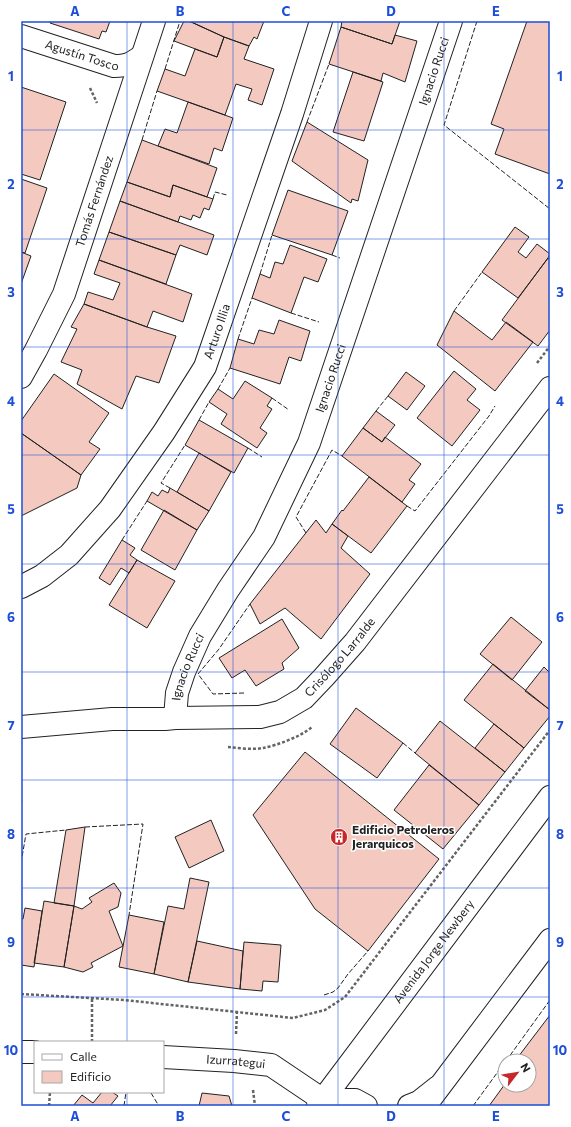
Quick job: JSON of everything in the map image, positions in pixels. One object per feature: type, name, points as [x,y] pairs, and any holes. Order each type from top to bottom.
[{"type":"main road","name":"Tomás Fernández","points":[[21,377],[64,294],[154,21]]},
{"type":"main road","name":"Arturo Illia","points":[[21,587],[42,576],[69,555],[110,509],[164,432],[205,367],[292,114],[321,21]]},
{"type":"main road","name":"Ignacio Rucci","points":[[175,718],[177,693],[184,672],[200,636],[228,590],[264,537],[309,443],[451,21]]},
{"type":"main road","name":"Agustín Tosco","points":[[21,36],[114,66],[132,64],[142,56]]},
{"type":"main road","name":"Crisólogo Larralde","points":[[21,727],[112,719],[260,717],[280,712],[304,698],[355,642],[550,388]]},
{"type":"main road","name":"Avenida Jorge Newbery","points":[[323,1104],[550,797]]},
{"type":"main road","points":[[425,1106],[550,940]]},
{"type":"main road","points":[[21,1052],[34,1052]]},
{"type":"main road","name":"Izurrategui","points":[[164,1057],[234,1061],[271,1065],[323,1104]]},
{"type":"main road","points":[[409,1106],[419,1102],[444,1082]]},
{"type":"main road","points":[[323,1104],[355,1100],[366,1106]]},
{"type":"path","points":[[88,84],[98,106]]},
{"type":"path","points":[[535,366],[550,346]]},
{"type":"path","points":[[21,994],[124,1000],[293,1018],[325,1010],[345,997],[550,730]]},
{"type":"path","points":[[92,998],[92,1041]]},
{"type":"path","points":[[50,1093],[50,1106]]},
{"type":"building","points":[[50,21],[110,21],[106,32],[102,31],[99,39],[50,23]]},
{"type":"building","points":[[184,21],[189,21],[224,37],[217,57],[174,41]]},
{"type":"building","points":[[189,21],[264,21],[257,39],[254,37],[249,46],[224,37]]},
{"type":"building","points":[[342,21],[400,21],[392,44],[341,27]]},
{"type":"building","points":[[527,21],[550,21],[550,174],[495,154],[504,129],[491,124]]},
{"type":"building","points":[[341,27],[392,44],[395,35],[417,41],[405,82],[383,73],[381,81],[329,64]]},
{"type":"building","points":[[224,37],[249,46],[244,59],[274,69],[262,105],[248,100],[252,89],[236,84],[225,115],[157,91],[165,69],[185,76],[195,49],[217,57]]},
{"type":"building","points":[[353,72],[383,82],[364,141],[333,132]]},
{"type":"building","points":[[21,87],[66,102],[40,180],[21,174]]},
{"type":"building","points":[[188,102],[233,118],[222,151],[214,148],[209,164],[158,146],[165,129],[177,133]]},
{"type":"building","points":[[307,122],[368,160],[358,201],[352,199],[351,203],[292,161]]},
{"type":"building","points":[[142,140],[217,168],[207,197],[173,185],[170,197],[127,182]]},
{"type":"building","points":[[21,179],[47,188],[25,253],[21,252]]},
{"type":"building","points":[[127,182],[170,197],[173,185],[213,199],[209,210],[204,208],[200,218],[193,215],[191,220],[180,216],[178,222],[120,201]]},
{"type":"building","points":[[288,190],[348,211],[332,255],[272,235]]},
{"type":"building","points":[[120,201],[214,235],[207,255],[180,245],[176,255],[109,232]]},
{"type":"building","points":[[515,227],[529,237],[518,252],[526,258],[537,244],[550,254],[518,298],[482,272]]},
{"type":"building","points":[[109,232],[176,255],[166,284],[99,260]]},
{"type":"building","points":[[290,245],[327,259],[318,282],[304,277],[291,313],[252,298],[260,274],[270,278],[275,262],[283,264]]},
{"type":"building","points":[[21,252],[31,256],[21,284]]},
{"type":"building","points":[[548,258],[550,260],[550,330],[538,346],[502,320]]},
{"type":"building","points":[[99,260],[192,294],[183,322],[153,311],[147,327],[84,304],[88,292],[113,300],[120,283],[94,274]]},
{"type":"building","points":[[84,304],[176,336],[159,383],[136,376],[122,409],[77,384],[82,370],[61,362],[77,329],[71,327]]},
{"type":"building","points":[[454,311],[492,340],[506,322],[533,342],[495,391],[437,345]]},
{"type":"building","points":[[279,320],[310,331],[301,361],[289,357],[280,384],[230,368],[238,339],[254,344],[259,330],[274,334]]},
{"type":"building","points":[[454,371],[476,389],[467,400],[480,410],[452,446],[417,418]]},
{"type":"building","points":[[406,372],[425,386],[407,410],[388,396]]},
{"type":"building","points":[[54,374],[109,413],[89,442],[100,449],[81,475],[21,433],[21,421]]},
{"type":"building","points":[[245,381],[272,398],[267,406],[272,409],[260,428],[267,433],[257,448],[221,424],[227,414],[209,402],[218,389],[233,399]]},
{"type":"building","points":[[376,411],[395,425],[382,442],[363,428]]},
{"type":"building","points":[[199,420],[248,448],[234,473],[185,445]]},
{"type":"building","points":[[363,428],[382,442],[385,437],[421,464],[409,480],[415,484],[402,502],[342,456]]},
{"type":"building","points":[[21,433],[81,475],[77,488],[21,516]]},
{"type":"building","points":[[199,453],[231,472],[209,511],[177,492]]},
{"type":"building","points":[[369,477],[407,506],[371,553],[332,524]]},
{"type":"building","points":[[170,488],[209,511],[197,530],[147,501],[152,492],[158,496],[162,490],[168,493]]},
{"type":"building","points":[[164,510],[197,530],[175,570],[141,550]]},
{"type":"building","points":[[316,520],[326,533],[332,524],[348,536],[341,548],[370,574],[321,639],[285,608],[260,624],[250,604]]},
{"type":"building","points":[[122,540],[135,548],[130,555],[137,560],[129,573],[121,568],[110,585],[99,578]]},
{"type":"building","points":[[137,560],[175,581],[147,628],[109,605]]},
{"type":"building","points":[[511,617],[542,642],[512,680],[480,654]]},
{"type":"building","points":[[282,619],[299,648],[282,663],[284,669],[256,686],[245,670],[232,678],[219,658]]},
{"type":"building","points":[[493,664],[550,710],[550,716],[524,748],[464,700]]},
{"type":"building","points":[[544,667],[549,672],[550,671],[550,710],[525,691]]},
{"type":"building","points":[[356,708],[403,743],[377,778],[330,744]]},
{"type":"building","points":[[440,721],[505,772],[479,805],[415,753]]},
{"type":"building","points":[[494,724],[524,748],[505,772],[475,748]]},
{"type":"building","name":"Edificio Petroleros Jerarquicos","points":[[305,752],[439,859],[368,951],[315,909],[253,815]]},
{"type":"building","points":[[429,765],[479,805],[443,849],[394,810]]},
{"type":"building","points":[[211,820],[224,851],[189,868],[175,837]]},
{"type":"building","points":[[85,827],[74,906],[54,903],[66,830]]},
{"type":"building","points":[[190,878],[209,882],[188,982],[154,974],[168,906],[184,909]]},
{"type":"building","points":[[114,883],[121,893],[118,907],[109,911],[123,946],[91,963],[93,967],[83,972],[64,967],[74,906],[82,909],[92,902],[89,898]]},
{"type":"building","points":[[44,901],[74,906],[64,967],[34,963]]},
{"type":"building","points":[[25,908],[42,911],[34,967],[21,965],[21,919],[23,919]]},
{"type":"building","points":[[129,915],[164,922],[154,974],[119,967]]},
{"type":"building","points":[[197,941],[243,951],[240,989],[188,982]]},
{"type":"building","points":[[244,942],[281,945],[278,982],[263,981],[262,991],[240,989]]},
{"type":"building","points":[[550,1015],[550,1106],[489,1106],[498,1093],[537,1093],[537,1053],[521,1053]]},
{"type":"building","points":[[101,1093],[114,1093],[118,1096],[110,1106],[73,1106],[82,1095],[93,1103]]},
{"type":"building","points":[[202,1093],[229,1096],[232,1106],[199,1106]]},
{"type":"fence","points":[[165,69],[180,21]]},
{"type":"fence","points":[[477,21],[444,125],[550,209]]},
{"type":"fence","points":[[307,122],[329,64]]},
{"type":"fence","points":[[142,140],[157,91]]},
{"type":"fence","points":[[213,199],[215,192],[227,195]]},
{"type":"fence","points":[[260,274],[272,235]]},
{"type":"fence","points":[[332,255],[340,258]]},
{"type":"fence","points":[[454,311],[482,272]]},
{"type":"fence","points":[[238,339],[252,298]]},
{"type":"fence","points":[[291,313],[319,322]]},
{"type":"fence","points":[[218,389],[230,368]]},
{"type":"fence","points":[[376,411],[388,396]]},
{"type":"fence","points":[[272,398],[289,410]]},
{"type":"fence","points":[[199,420],[209,402]]},
{"type":"fence","points":[[407,506],[415,511],[489,416],[495,406]]},
{"type":"fence","points":[[170,488],[161,483],[185,445]]},
{"type":"fence","points":[[248,448],[262,457]]},
{"type":"fence","points":[[306,533],[296,517],[332,450],[342,456]]},
{"type":"fence","points":[[122,540],[147,501]]},
{"type":"fence","points":[[244,693],[213,694],[198,674],[219,649],[250,604]]},
{"type":"fence","points":[[403,743],[415,753]]},
{"type":"fence","points":[[85,827],[143,824],[129,915]]},
{"type":"fence","points":[[21,863],[26,834],[66,830]]},
{"type":"fence","points":[[324,995],[333,992],[338,988],[368,951]]},
{"type":"fence","points":[[512,1053],[550,1000]]},
{"type":"fence","points":[[473,1106],[497,1073]]},
{"type":"fence","points":[[124,1106],[126,1093]]},
{"type":"fence","points":[[151,1093],[159,1106]]},
{"type":"place","name":"Edificio Petroleros Jerarquicos","points":[[339,837]]}]
